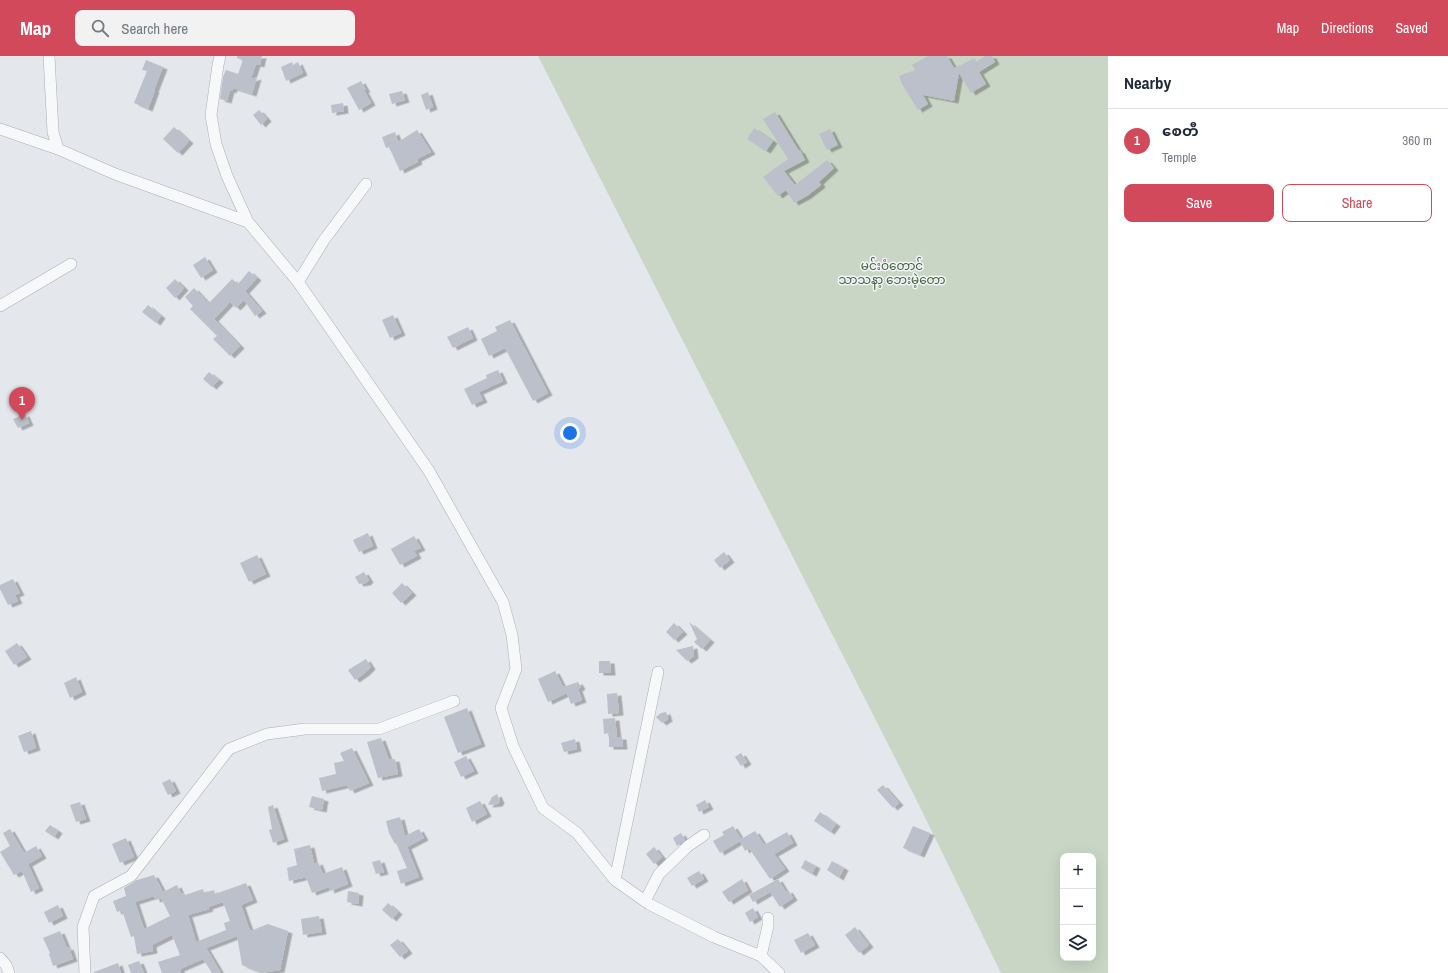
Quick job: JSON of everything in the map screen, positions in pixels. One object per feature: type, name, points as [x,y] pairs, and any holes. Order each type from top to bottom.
[{"type":"street","points":[[49,56],[53,132],[58,149]]},
{"type":"street","points":[[220,56],[211,115],[212,122],[216,144],[227,176],[248,222],[298,282],[429,471],[503,602],[512,635],[516,669],[501,708],[513,746],[543,808],[577,833],[615,880],[645,901],[714,937],[761,956],[779,973]]},
{"type":"street","points":[[0,129],[58,149],[114,174],[248,222]]},
{"type":"street","points":[[298,282],[324,240],[366,184]]},
{"type":"street","points":[[0,306],[70,264]]},
{"type":"street","points":[[615,880],[658,672]]},
{"type":"street","points":[[85,973],[83,927],[94,896],[130,876],[229,749],[267,734],[305,729],[379,729],[454,701]]},
{"type":"street","points":[[645,901],[659,874],[688,846],[704,835]]},
{"type":"street","points":[[761,956],[768,926],[768,918]]},
{"type":"street","points":[[0,958],[6,965],[9,973]]},
{"type":"green space","name":"မင်းဝံတောင် သာသနာ့ ‌ဘေးမဲ့တော","points":[[538,56],[1108,56],[1108,973],[1001,973],[919,805]]},
{"type":"building","points":[[237,56],[262,56],[260,65],[256,64],[251,79],[257,77],[252,94],[233,88],[232,91],[230,90],[227,101],[220,99],[223,77],[226,70],[238,74],[243,60],[237,58]]},
{"type":"building","points":[[928,56],[947,56],[954,68],[975,58],[976,62],[985,56],[992,56],[995,62],[979,72],[986,84],[971,93],[959,73],[954,101],[923,95],[928,104],[918,110],[903,86],[899,76],[915,70],[912,65]]},
{"type":"building","points":[[146,60],[163,67],[148,109],[134,103],[147,71],[142,70]]},
{"type":"building","points":[[292,62],[293,65],[298,62],[303,73],[286,81],[281,67]]},
{"type":"building","points":[[361,81],[371,103],[359,110],[347,88]]},
{"type":"building","points":[[402,91],[405,100],[392,104],[389,94]]},
{"type":"building","points":[[428,92],[433,107],[426,110],[421,95]]},
{"type":"building","points":[[343,103],[344,111],[332,113],[331,105]]},
{"type":"building","points":[[259,110],[267,119],[261,125],[253,115]]},
{"type":"building","points":[[775,112],[805,160],[784,171],[795,185],[827,160],[834,168],[819,182],[821,185],[807,196],[794,203],[786,190],[778,196],[763,177],[788,159],[763,119]]},
{"type":"building","points":[[174,127],[189,141],[178,153],[163,139]]},
{"type":"building","points":[[754,128],[773,141],[766,151],[747,139]]},
{"type":"building","points":[[830,129],[838,145],[827,150],[819,134]]},
{"type":"building","points":[[417,130],[431,152],[417,159],[418,162],[400,171],[389,147],[386,148],[382,137],[395,132],[398,142]]},
{"type":"building","points":[[205,257],[213,270],[201,278],[193,265]]},
{"type":"building","points":[[249,271],[257,278],[245,291],[262,311],[255,316],[244,300],[236,308],[230,302],[214,319],[240,346],[230,356],[213,339],[217,336],[190,309],[193,306],[185,297],[194,288],[207,302],[210,302],[232,279],[238,284]]},
{"type":"building","points":[[175,279],[184,288],[175,298],[166,288]]},
{"type":"building","points":[[148,305],[161,316],[156,323],[142,312]]},
{"type":"building","points":[[393,315],[401,333],[390,338],[382,320]]},
{"type":"building","points":[[510,320],[548,393],[533,401],[505,348],[489,356],[481,339],[497,331],[495,327]]},
{"type":"building","points":[[468,327],[473,338],[453,348],[447,337]]},
{"type":"building","points":[[498,370],[503,381],[479,392],[483,400],[472,405],[464,389],[487,378],[486,375]]},
{"type":"building","points":[[209,372],[219,380],[212,387],[203,379]]},
{"type":"building","points":[[25,414],[29,423],[18,428],[13,419]]},
{"type":"building","points":[[368,533],[373,546],[359,552],[353,540]]},
{"type":"building","points":[[414,536],[421,548],[414,551],[417,556],[400,565],[391,549]]},
{"type":"building","points":[[724,552],[730,560],[720,568],[714,560]]},
{"type":"building","points":[[257,555],[266,574],[249,582],[240,563]]},
{"type":"building","points":[[364,572],[369,580],[366,583],[359,584],[355,577]]},
{"type":"building","points":[[13,579],[20,593],[15,595],[18,601],[8,605],[0,589],[0,585]]},
{"type":"building","points":[[402,583],[412,593],[401,603],[392,593]]},
{"type":"building","points":[[689,622],[710,640],[702,649],[694,642],[697,639]]},
{"type":"building","points":[[674,623],[683,632],[674,640],[666,632]]},
{"type":"building","points":[[17,643],[27,657],[14,665],[5,651]]},
{"type":"building","points":[[693,646],[694,656],[687,661],[676,650]]},
{"type":"building","points":[[366,659],[371,667],[355,680],[348,670]]},
{"type":"building","points":[[599,661],[610,661],[611,673],[599,673]]},
{"type":"building","points":[[555,671],[563,687],[578,682],[581,687],[578,689],[582,700],[571,704],[567,693],[548,702],[538,679]]},
{"type":"building","points":[[76,677],[82,692],[70,698],[64,683]]},
{"type":"building","points":[[617,693],[619,713],[608,714],[607,694]]},
{"type":"building","points":[[467,708],[481,744],[458,753],[444,717]]},
{"type":"building","points":[[666,712],[668,719],[662,723],[656,717],[661,713]]},
{"type":"building","points":[[615,718],[617,737],[622,737],[623,747],[609,747],[609,733],[604,734],[603,719]]},
{"type":"building","points":[[31,731],[36,748],[24,752],[18,736]]},
{"type":"building","points":[[381,738],[389,760],[395,759],[398,774],[378,778],[367,742]]},
{"type":"building","points":[[575,739],[577,749],[564,752],[561,743]]},
{"type":"building","points":[[352,748],[369,783],[350,791],[347,785],[322,791],[319,778],[336,774],[334,763],[344,761],[340,753]]},
{"type":"building","points":[[741,753],[747,762],[741,766],[735,757]]},
{"type":"building","points":[[466,756],[474,771],[461,777],[454,762]]},
{"type":"building","points":[[170,779],[176,791],[168,795],[162,783]]},
{"type":"building","points":[[883,785],[899,803],[893,808],[877,790]]},
{"type":"building","points":[[497,794],[500,801],[498,804],[488,805],[492,797]]},
{"type":"building","points":[[312,796],[324,799],[322,810],[309,807]]},
{"type":"building","points":[[705,800],[709,807],[699,812],[696,805]]},
{"type":"building","points":[[480,801],[487,814],[472,822],[466,808]]},
{"type":"building","points":[[80,802],[86,819],[76,822],[70,805]]},
{"type":"building","points":[[273,805],[284,839],[273,843],[269,830],[272,829],[268,807]]},
{"type":"building","points":[[820,812],[836,824],[830,832],[814,821]]},
{"type":"building","points":[[400,817],[405,836],[419,829],[424,838],[407,847],[419,877],[401,884],[397,871],[407,868],[396,843],[395,844],[389,833],[386,821]]},
{"type":"building","points":[[50,825],[58,831],[54,837],[45,831]]},
{"type":"building","points":[[733,826],[741,839],[755,831],[764,845],[787,832],[793,843],[774,854],[785,869],[770,879],[749,848],[745,851],[740,841],[720,853],[713,841],[724,835],[722,832]]},
{"type":"building","points":[[913,826],[930,833],[920,855],[903,848]]},
{"type":"building","points":[[10,829],[24,853],[36,846],[42,856],[28,864],[39,888],[31,892],[22,871],[14,875],[0,852],[10,846],[3,833]]},
{"type":"building","points":[[681,833],[685,840],[677,846],[673,838]]},
{"type":"building","points":[[126,838],[134,857],[120,863],[112,844]]},
{"type":"building","points":[[310,845],[314,864],[318,862],[323,874],[342,867],[348,884],[330,891],[329,887],[312,893],[306,877],[289,881],[287,868],[297,865],[294,849]]},
{"type":"building","points":[[654,847],[662,857],[654,864],[646,854]]},
{"type":"building","points":[[380,860],[384,872],[376,874],[372,862]]},
{"type":"building","points":[[805,860],[816,866],[812,874],[801,868]]},
{"type":"building","points":[[832,861],[844,868],[839,878],[827,870]]},
{"type":"building","points":[[699,871],[704,879],[692,886],[687,878]]},
{"type":"building","points":[[154,875],[163,892],[177,885],[181,894],[184,893],[185,895],[203,889],[204,893],[214,890],[215,894],[246,883],[253,900],[241,905],[250,931],[268,924],[288,931],[280,970],[261,973],[242,965],[237,936],[206,948],[221,973],[212,973],[203,959],[180,969],[181,973],[162,973],[158,962],[180,955],[172,935],[152,945],[153,951],[137,954],[134,936],[131,937],[122,910],[117,912],[113,901],[126,896],[124,888],[137,880]],"holes":[[[154,896],[156,900],[161,898],[170,916],[144,929],[135,902]],[[223,902],[230,921],[224,923],[226,930],[196,942],[188,915],[209,909],[208,907]]]},
{"type":"building","points":[[742,879],[748,890],[729,902],[722,892]]},
{"type":"building","points":[[778,879],[786,892],[788,890],[793,898],[780,907],[770,892],[753,902],[749,895]]},
{"type":"building","points":[[348,891],[359,893],[358,904],[347,902]]},
{"type":"building","points":[[388,903],[398,912],[392,919],[382,910]]},
{"type":"building","points":[[58,905],[63,916],[49,923],[44,912]]},
{"type":"building","points":[[753,908],[758,917],[750,922],[745,913]]},
{"type":"building","points":[[319,916],[322,932],[303,935],[301,919]]},
{"type":"building","points":[[855,927],[869,945],[859,953],[845,935]]},
{"type":"building","points":[[60,931],[67,948],[69,947],[73,959],[53,966],[50,953],[43,938]]},
{"type":"building","points":[[808,933],[815,945],[801,953],[794,940]]},
{"type":"building","points":[[398,939],[408,951],[400,957],[390,945]]},
{"type":"building","points":[[139,961],[144,973],[131,973],[128,965]]},
{"type":"building","points":[[118,963],[121,973],[94,973],[94,972]]},
{"type":"place","name":"စေတီ","points":[[22,420]]}]
